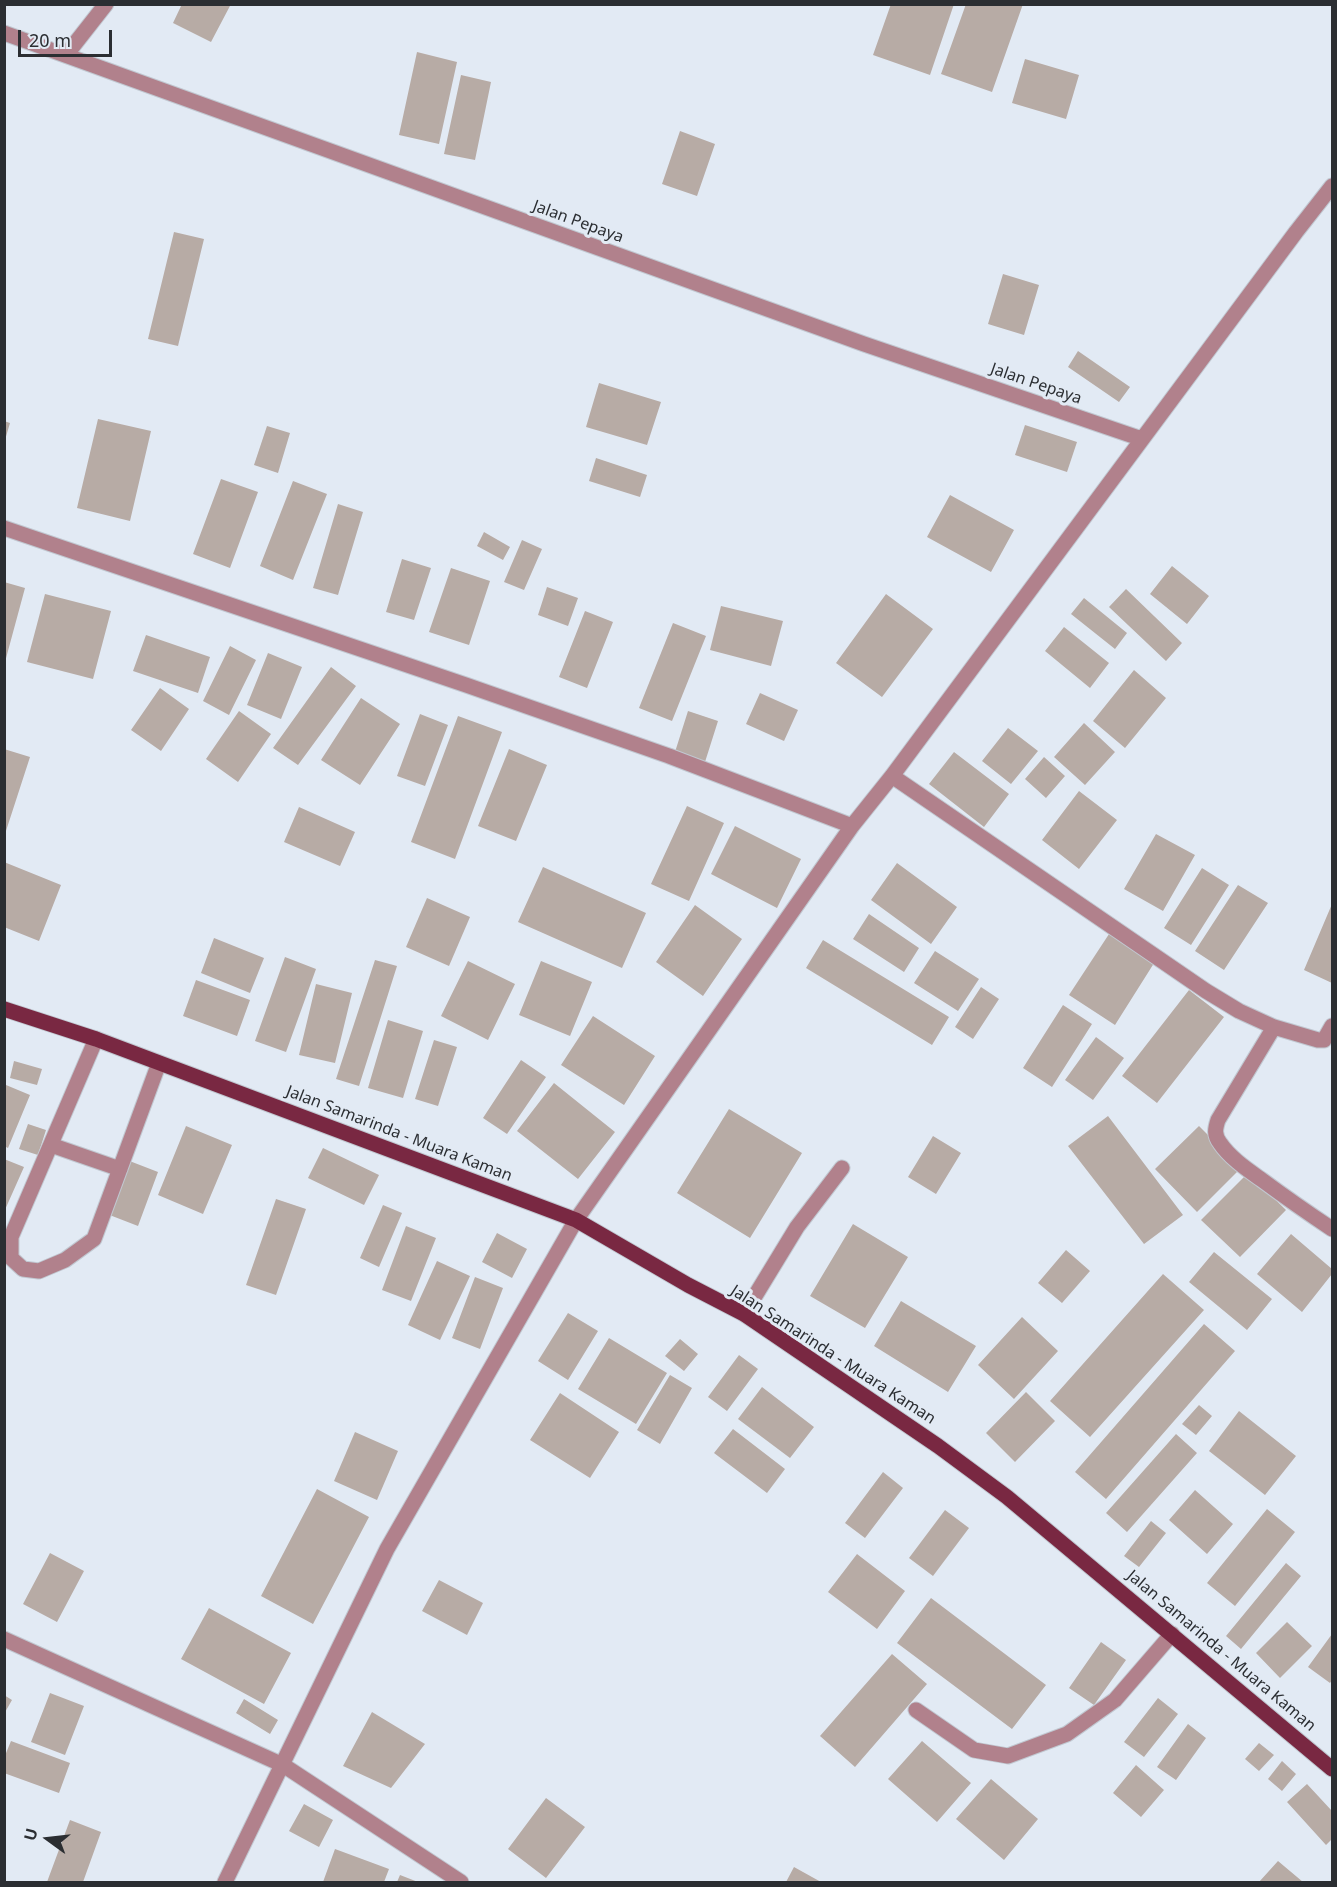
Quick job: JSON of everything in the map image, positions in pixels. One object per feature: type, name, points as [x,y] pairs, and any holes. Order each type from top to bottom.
[{"type":"main road","name":"Jalan Samarinda - Muara Kaman","points":[[4,1009],[96,1039],[576,1220],[688,1285],[744,1314],[938,1446],[1007,1497],[1332,1768]]},
{"type":"street","points":[[66,55],[106,4]]},
{"type":"street","name":"Jalan Pepaya","points":[[4,33],[853,340],[1142,439]]},
{"type":"street","points":[[225,1882],[387,1549],[576,1220],[852,826],[892,776],[1296,231],[1332,186]]},
{"type":"street","points":[[4,528],[658,752],[852,826]]},
{"type":"street","points":[[892,776],[1206,991],[1239,1011],[1274,1027],[1324,1040],[1332,1026]]},
{"type":"street","points":[[1274,1027],[1218,1120],[1216,1136],[1244,1167],[1332,1229]]},
{"type":"street","points":[[96,1039],[11,1237],[11,1258],[22,1269],[39,1271],[65,1260],[94,1239],[159,1063]]},
{"type":"street","points":[[51,1145],[120,1169]]},
{"type":"street","points":[[744,1314],[796,1227],[842,1168]]},
{"type":"street","points":[[916,1710],[974,1750],[1008,1756],[1068,1734],[1116,1700],[1172,1634]]},
{"type":"street","points":[[4,1638],[283,1765],[461,1882]]},
{"type":"building","points":[[182,4],[231,4],[211,42],[173,23]]},
{"type":"building","points":[[891,4],[954,4],[930,75],[873,55]]},
{"type":"building","points":[[966,4],[1023,4],[992,92],[941,74]]},
{"type":"building","points":[[417,52],[457,62],[439,144],[399,135]]},
{"type":"building","points":[[1025,59],[1079,75],[1066,119],[1012,103]]},
{"type":"building","points":[[461,75],[491,82],[475,160],[444,154]]},
{"type":"building","points":[[680,131],[715,144],[697,196],[662,184]]},
{"type":"building","points":[[174,232],[204,239],[178,346],[148,339]]},
{"type":"building","points":[[1003,274],[1039,285],[1024,335],[988,324]]},
{"type":"building","points":[[1078,351],[1130,387],[1119,402],[1068,367]]},
{"type":"building","points":[[599,383],[661,402],[647,445],[586,427]]},
{"type":"building","points":[[98,419],[151,431],[130,521],[77,508]]},
{"type":"building","points":[[4,421],[10,423],[5,440],[4,440]]},
{"type":"building","points":[[1025,425],[1077,442],[1067,472],[1015,455]]},
{"type":"building","points":[[267,426],[290,433],[278,473],[254,465]]},
{"type":"building","points":[[596,458],[647,475],[640,497],[589,481]]},
{"type":"building","points":[[221,479],[258,492],[230,568],[193,554]]},
{"type":"building","points":[[293,481],[327,494],[293,580],[260,566]]},
{"type":"building","points":[[950,495],[1014,530],[991,572],[927,537]]},
{"type":"building","points":[[338,504],[363,512],[338,595],[313,588]]},
{"type":"building","points":[[484,532],[510,547],[503,560],[477,546]]},
{"type":"building","points":[[522,540],[542,549],[524,590],[504,582]]},
{"type":"building","points":[[402,559],[431,568],[414,620],[386,612]]},
{"type":"building","points":[[1172,566],[1209,596],[1187,624],[1150,594]]},
{"type":"building","points":[[451,568],[490,581],[469,645],[429,632]]},
{"type":"building","points":[[4,582],[25,588],[5,662],[4,662]]},
{"type":"building","points":[[547,587],[578,598],[568,626],[538,615]]},
{"type":"building","points":[[1126,589],[1182,643],[1166,661],[1109,607]]},
{"type":"building","points":[[45,594],[111,611],[93,679],[27,662]]},
{"type":"building","points":[[886,594],[933,629],[882,697],[836,663]]},
{"type":"building","points":[[1084,598],[1127,633],[1115,649],[1071,614]]},
{"type":"building","points":[[721,606],[783,621],[771,666],[710,650]]},
{"type":"building","points":[[585,611],[613,622],[587,688],[559,677]]},
{"type":"building","points":[[673,623],[706,636],[672,721],[639,708]]},
{"type":"building","points":[[1064,627],[1109,663],[1090,688],[1045,651]]},
{"type":"building","points":[[146,635],[210,657],[198,693],[133,671]]},
{"type":"building","points":[[230,646],[256,660],[229,715],[203,701]]},
{"type":"building","points":[[268,653],[302,667],[281,719],[247,705]]},
{"type":"building","points":[[331,667],[356,686],[298,765],[273,748]]},
{"type":"building","points":[[1134,670],[1166,698],[1125,748],[1093,721]]},
{"type":"building","points":[[160,688],[189,709],[161,751],[131,730]]},
{"type":"building","points":[[760,693],[798,710],[784,741],[746,724]]},
{"type":"building","points":[[361,698],[400,724],[360,785],[321,760]]},
{"type":"building","points":[[239,711],[271,734],[238,782],[206,759]]},
{"type":"building","points":[[688,711],[718,721],[705,762],[675,752]]},
{"type":"building","points":[[420,714],[448,725],[425,786],[397,776]]},
{"type":"building","points":[[458,716],[502,732],[455,859],[411,842]]},
{"type":"building","points":[[1084,723],[1115,752],[1085,785],[1054,757]]},
{"type":"building","points":[[1008,728],[1038,751],[1011,784],[982,761]]},
{"type":"building","points":[[4,749],[30,757],[5,834],[4,834]]},
{"type":"building","points":[[509,749],[547,765],[516,841],[478,826]]},
{"type":"building","points":[[954,752],[1009,794],[984,827],[929,784]]},
{"type":"building","points":[[1044,757],[1065,776],[1046,798],[1025,779]]},
{"type":"building","points":[[1079,791],[1117,820],[1079,869],[1042,840]]},
{"type":"building","points":[[687,806],[724,823],[689,901],[651,884]]},
{"type":"building","points":[[299,807],[355,832],[340,866],[284,842]]},
{"type":"building","points":[[735,826],[801,859],[777,908],[711,874]]},
{"type":"building","points":[[1156,834],[1195,855],[1163,911],[1124,889]]},
{"type":"building","points":[[4,862],[61,885],[39,941],[4,927]]},
{"type":"building","points":[[897,863],[957,907],[931,944],[871,900]]},
{"type":"building","points":[[543,867],[646,913],[622,968],[518,922]]},
{"type":"building","points":[[1202,868],[1229,885],[1191,945],[1164,928]]},
{"type":"building","points":[[1238,885],[1268,903],[1224,970],[1195,951]]},
{"type":"building","points":[[427,898],[470,917],[449,966],[406,947]]},
{"type":"building","points":[[1332,904],[1332,983],[1304,970]]},
{"type":"building","points":[[695,905],[742,939],[703,996],[656,962]]},
{"type":"building","points":[[869,914],[919,948],[904,972],[853,939]]},
{"type":"building","points":[[1111,931],[1156,960],[1115,1025],[1069,995]]},
{"type":"building","points":[[214,938],[264,958],[250,993],[201,973]]},
{"type":"building","points":[[823,940],[949,1017],[932,1045],[806,968]]},
{"type":"building","points":[[935,951],[979,979],[958,1011],[914,983]]},
{"type":"building","points":[[285,957],[316,969],[286,1052],[255,1041]]},
{"type":"building","points":[[375,960],[397,966],[359,1086],[336,1079]]},
{"type":"building","points":[[468,961],[515,984],[488,1040],[441,1016]]},
{"type":"building","points":[[541,961],[592,982],[570,1036],[519,1015]]},
{"type":"building","points":[[196,980],[250,1000],[237,1036],[183,1016]]},
{"type":"building","points":[[316,984],[352,993],[335,1063],[299,1055]]},
{"type":"building","points":[[981,987],[999,999],[973,1039],[955,1027]]},
{"type":"building","points":[[1189,990],[1224,1017],[1157,1103],[1122,1076]]},
{"type":"building","points":[[1063,1005],[1092,1024],[1052,1087],[1023,1068]]},
{"type":"building","points":[[593,1016],[655,1056],[624,1105],[561,1065]]},
{"type":"building","points":[[388,1020],[423,1031],[403,1098],[368,1088]]},
{"type":"building","points":[[1096,1037],[1124,1058],[1093,1100],[1065,1080]]},
{"type":"building","points":[[434,1040],[457,1047],[438,1106],[415,1099]]},
{"type":"building","points":[[521,1060],[546,1077],[507,1134],[483,1118]]},
{"type":"building","points":[[14,1061],[42,1069],[37,1085],[10,1078]]},
{"type":"building","points":[[554,1083],[615,1132],[578,1179],[517,1131]]},
{"type":"building","points":[[6,1085],[30,1095],[8,1148],[4,1146]]},
{"type":"building","points":[[729,1109],[802,1153],[750,1238],[677,1193]]},
{"type":"building","points":[[1108,1116],[1183,1215],[1144,1244],[1068,1146]]},
{"type":"building","points":[[28,1124],[46,1130],[38,1155],[19,1149]]},
{"type":"building","points":[[186,1126],[232,1145],[203,1214],[158,1195]]},
{"type":"building","points":[[1199,1126],[1241,1168],[1197,1212],[1155,1169]]},
{"type":"building","points":[[933,1136],[961,1153],[936,1194],[908,1177]]},
{"type":"building","points":[[323,1148],[379,1175],[364,1205],[308,1178]]},
{"type":"building","points":[[4,1159],[24,1167],[4,1212]]},
{"type":"building","points":[[127,1160],[158,1172],[138,1226],[107,1214]]},
{"type":"building","points":[[1248,1173],[1286,1210],[1240,1257],[1201,1220]]},
{"type":"building","points":[[276,1199],[306,1209],[276,1295],[246,1285]]},
{"type":"building","points":[[383,1205],[402,1213],[379,1267],[360,1258]]},
{"type":"building","points":[[853,1224],[908,1257],[865,1328],[810,1296]]},
{"type":"building","points":[[406,1226],[436,1238],[411,1301],[382,1290]]},
{"type":"building","points":[[497,1233],[527,1249],[512,1278],[482,1262]]},
{"type":"building","points":[[1291,1234],[1332,1269],[1332,1274],[1302,1312],[1257,1274]]},
{"type":"building","points":[[1066,1250],[1090,1271],[1062,1303],[1038,1283]]},
{"type":"building","points":[[1214,1252],[1272,1299],[1247,1330],[1189,1282]]},
{"type":"building","points":[[437,1261],[470,1276],[440,1340],[408,1325]]},
{"type":"building","points":[[1163,1274],[1204,1310],[1090,1437],[1050,1401]]},
{"type":"building","points":[[475,1277],[503,1288],[480,1349],[452,1338]]},
{"type":"building","points":[[901,1301],[976,1346],[948,1392],[874,1346]]},
{"type":"building","points":[[568,1313],[598,1331],[568,1380],[538,1361]]},
{"type":"building","points":[[1022,1317],[1058,1351],[1014,1399],[978,1365]]},
{"type":"building","points":[[1204,1324],[1235,1351],[1106,1499],[1075,1472]]},
{"type":"building","points":[[609,1338],[667,1373],[636,1424],[578,1389]]},
{"type":"building","points":[[680,1339],[698,1354],[684,1371],[665,1356]]},
{"type":"building","points":[[739,1355],[758,1369],[727,1411],[708,1397]]},
{"type":"building","points":[[670,1375],[692,1388],[660,1444],[637,1430]]},
{"type":"building","points":[[762,1387],[814,1427],[790,1458],[738,1419]]},
{"type":"building","points":[[1026,1392],[1055,1421],[1015,1462],[986,1433]]},
{"type":"building","points":[[560,1393],[619,1432],[590,1478],[530,1440]]},
{"type":"building","points":[[1199,1405],[1212,1416],[1196,1435],[1182,1424]]},
{"type":"building","points":[[1239,1411],[1296,1456],[1265,1495],[1209,1451]]},
{"type":"building","points":[[733,1429],[785,1469],[767,1493],[714,1453]]},
{"type":"building","points":[[355,1432],[398,1451],[377,1500],[334,1481]]},
{"type":"building","points":[[1176,1434],[1197,1453],[1127,1532],[1106,1513]]},
{"type":"building","points":[[883,1472],[903,1488],[865,1538],[845,1523]]},
{"type":"building","points":[[317,1489],[369,1517],[313,1624],[261,1596]]},
{"type":"building","points":[[1195,1490],[1233,1524],[1207,1554],[1169,1520]]},
{"type":"building","points":[[1267,1509],[1295,1532],[1235,1606],[1207,1583]]},
{"type":"building","points":[[945,1510],[969,1528],[933,1576],[909,1558]]},
{"type":"building","points":[[1151,1521],[1166,1533],[1139,1567],[1124,1556]]},
{"type":"building","points":[[50,1553],[84,1571],[57,1622],[23,1604]]},
{"type":"building","points":[[857,1554],[905,1591],[877,1629],[828,1592]]},
{"type":"building","points":[[1286,1563],[1301,1576],[1241,1649],[1226,1636]]},
{"type":"building","points":[[439,1580],[483,1603],[467,1635],[422,1611]]},
{"type":"building","points":[[931,1598],[1046,1685],[1012,1729],[897,1643]]},
{"type":"building","points":[[209,1608],[291,1653],[264,1704],[181,1659]]},
{"type":"building","points":[[1287,1622],[1312,1646],[1280,1678],[1256,1653]]},
{"type":"building","points":[[1332,1634],[1332,1680],[1330,1683],[1308,1667]]},
{"type":"building","points":[[1101,1642],[1126,1660],[1094,1705],[1069,1688]]},
{"type":"building","points":[[892,1654],[927,1684],[855,1767],[820,1736]]},
{"type":"building","points":[[50,1693],[84,1706],[65,1755],[31,1742]]},
{"type":"building","points":[[4,1695],[12,1700],[4,1714]]},
{"type":"building","points":[[1158,1698],[1178,1714],[1144,1757],[1124,1742]]},
{"type":"building","points":[[244,1699],[278,1720],[270,1734],[236,1713]]},
{"type":"building","points":[[372,1712],[425,1744],[391,1788],[343,1766]]},
{"type":"building","points":[[1188,1724],[1206,1738],[1176,1780],[1157,1767]]},
{"type":"building","points":[[11,1741],[70,1763],[59,1793],[4,1773],[4,1758]]},
{"type":"building","points":[[922,1741],[971,1783],[937,1822],[888,1779]]},
{"type":"building","points":[[1259,1743],[1274,1755],[1259,1771],[1245,1759]]},
{"type":"building","points":[[1282,1761],[1296,1774],[1282,1791],[1268,1779]]},
{"type":"building","points":[[1136,1765],[1164,1790],[1141,1817],[1113,1793]]},
{"type":"building","points":[[991,1779],[1038,1819],[1004,1860],[956,1819]]},
{"type":"building","points":[[1307,1784],[1332,1811],[1332,1839],[1326,1845],[1287,1802]]},
{"type":"building","points":[[546,1798],[585,1827],[546,1878],[508,1849]]},
{"type":"building","points":[[304,1804],[333,1820],[319,1847],[289,1831]]},
{"type":"building","points":[[70,1820],[101,1832],[83,1882],[47,1882]]},
{"type":"building","points":[[335,1849],[389,1869],[384,1882],[323,1882]]},
{"type":"building","points":[[1278,1861],[1303,1882],[1259,1882]]},
{"type":"building","points":[[794,1867],[821,1882],[786,1882]]},
{"type":"building","points":[[400,1875],[418,1882],[397,1882]]}]
